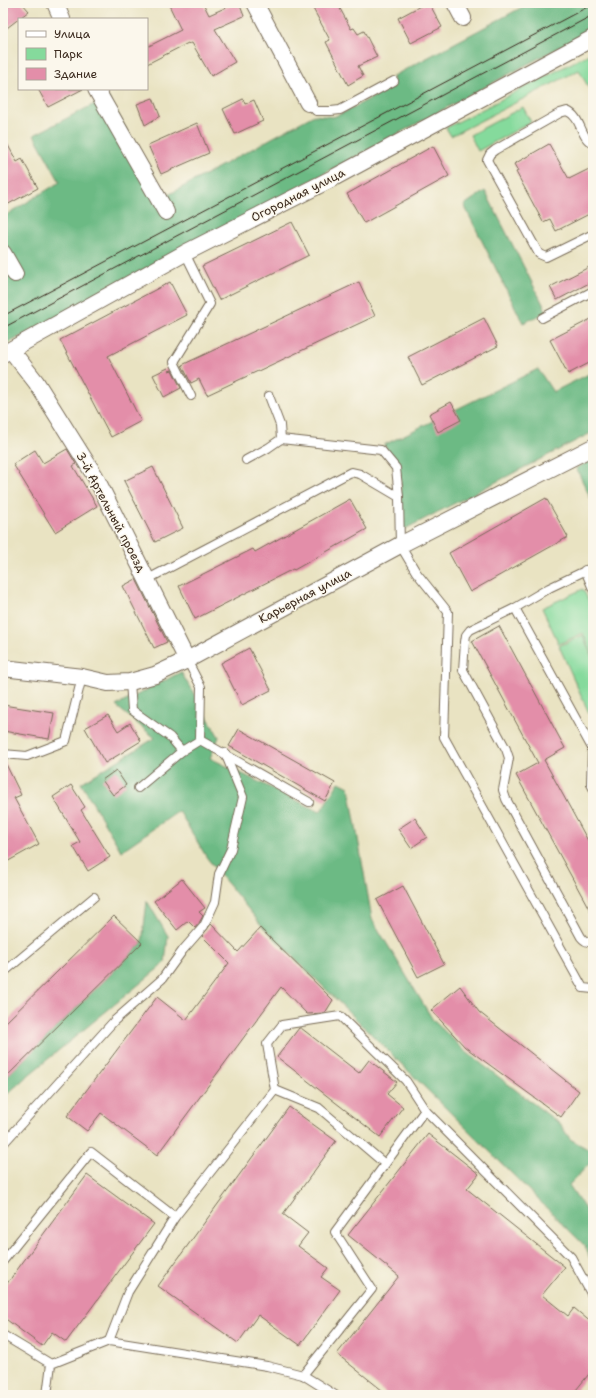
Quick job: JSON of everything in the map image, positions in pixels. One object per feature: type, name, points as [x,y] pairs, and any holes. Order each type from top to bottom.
[{"type":"street","points":[[54,3],[62,18]]},
{"type":"street","points":[[255,3],[308,103]]},
{"type":"street","points":[[455,3],[463,18]]},
{"type":"street","name":"Огородная улица","points":[[7,352],[185,253],[341,173],[593,38]]},
{"type":"street","points":[[97,90],[166,212]]},
{"type":"street","points":[[3,253],[15,274]]},
{"type":"street","name":"3-й Артельный проезд","points":[[7,352],[36,382],[95,476],[148,579],[187,660]]},
{"type":"street","name":"Карьерная улица","points":[[3,668],[82,678],[108,683],[130,682],[155,675],[187,660],[400,545],[593,447]]},
{"type":"lane","points":[[308,103],[316,111],[340,110],[394,81]]},
{"type":"lane","points":[[593,143],[586,137],[573,113],[567,111],[560,113],[495,150],[490,154],[487,160],[539,254],[546,256],[593,234]]},
{"type":"lane","points":[[185,253],[210,304],[174,362],[191,396]]},
{"type":"lane","points":[[542,318],[593,291]]},
{"type":"lane","points":[[269,396],[280,426],[281,438]]},
{"type":"lane","points":[[246,460],[268,448],[281,438],[381,450],[396,468],[399,497],[400,545],[416,572],[448,612],[444,737],[583,988],[593,989]]},
{"type":"lane","points":[[148,579],[351,472],[360,474],[399,497]]},
{"type":"lane","points":[[593,566],[515,608],[470,630],[466,636],[463,670],[506,749],[509,758],[502,790],[506,799],[581,936],[585,941],[590,943],[593,942]]},
{"type":"lane","points":[[585,570],[593,589]]},
{"type":"lane","points":[[515,608],[592,748],[591,784],[593,788]]},
{"type":"lane","points":[[187,660],[201,686],[200,740]]},
{"type":"lane","points":[[3,754],[27,756],[66,740],[82,678]]},
{"type":"lane","points":[[130,682],[132,710],[170,737],[182,751]]},
{"type":"lane","points":[[138,788],[182,751],[200,740]]},
{"type":"lane","points":[[200,740],[309,802]]},
{"type":"lane","points":[[3,1144],[114,1021],[162,979],[183,950],[204,926],[215,902],[220,874],[231,849],[243,797],[225,753]]},
{"type":"lane","points":[[3,973],[94,897]]},
{"type":"lane","points":[[109,1342],[128,1292],[175,1216],[275,1090],[267,1044],[282,1025],[340,1016],[406,1081],[424,1110],[571,1257],[593,1297]]},
{"type":"lane","points":[[275,1090],[319,1108],[385,1164]]},
{"type":"lane","points":[[303,1375],[372,1289],[335,1232],[424,1110]]},
{"type":"lane","points":[[3,1262],[91,1152],[175,1216]]},
{"type":"lane","points":[[3,1335],[51,1364]]},
{"type":"lane","points":[[51,1364],[109,1342],[267,1366],[303,1375],[335,1395]]},
{"type":"lane","points":[[47,1395],[51,1364]]},
{"type":"green space","points":[[530,3],[593,3],[593,29],[3,346],[3,217],[60,182],[34,135],[108,97],[160,190],[168,195],[314,115],[333,117],[394,86],[393,76]]},
{"type":"green space","points":[[593,52],[593,96],[579,70],[451,136],[446,128]]},
{"type":"green space","points":[[523,107],[531,122],[478,151],[470,135]]},
{"type":"green space","points":[[485,191],[547,312],[523,323],[464,205]]},
{"type":"green space","points":[[538,369],[553,392],[593,372],[593,432],[403,530],[400,472],[384,445]]},
{"type":"green space","points":[[593,460],[593,503],[576,468]]},
{"type":"green space","points":[[583,589],[593,610],[593,654],[583,633],[559,644],[542,608]]},
{"type":"green space","points":[[583,635],[593,660],[593,722],[559,646]]},
{"type":"green space","points":[[181,672],[219,737],[210,758],[320,812],[339,782],[349,787],[372,919],[433,1020],[465,1051],[560,1124],[570,1139],[593,1152],[593,1160],[569,1185],[593,1221],[593,1266],[585,1246],[262,926],[207,858],[179,811],[121,851],[81,783],[155,738],[116,706]]},
{"type":"green space","points":[[147,901],[168,936],[165,963],[25,1078],[3,1098],[3,1080],[142,943]]},
{"type":"building","points":[[3,3],[22,3],[29,11],[3,31]]},
{"type":"building","points":[[168,3],[203,3],[209,15],[239,3],[244,16],[215,29],[235,62],[211,76],[192,43],[188,43],[148,63],[148,46],[181,30]]},
{"type":"building","points":[[310,3],[337,3],[351,29],[354,28],[358,34],[364,31],[377,57],[358,66],[363,76],[348,85],[326,42],[330,40]]},
{"type":"building","points":[[426,3],[429,3],[442,27],[411,43],[398,18]]},
{"type":"building","points":[[39,90],[81,90],[48,107]]},
{"type":"building","points":[[153,98],[160,116],[145,125],[137,104]]},
{"type":"building","points":[[243,99],[245,104],[254,100],[263,121],[235,134],[223,109]]},
{"type":"building","points":[[197,123],[209,153],[161,174],[148,145]]},
{"type":"building","points":[[3,136],[17,162],[22,159],[38,188],[3,207]]},
{"type":"building","points":[[549,144],[569,179],[593,167],[593,212],[556,231],[550,219],[543,222],[516,172],[518,171],[514,164]]},
{"type":"building","points":[[433,146],[449,176],[364,223],[347,194]]},
{"type":"building","points":[[292,222],[309,255],[219,300],[202,266]]},
{"type":"building","points":[[593,265],[593,281],[557,300],[550,287]]},
{"type":"building","points":[[170,282],[187,315],[108,356],[141,421],[111,437],[60,340]]},
{"type":"building","points":[[359,282],[375,316],[207,395],[199,379],[191,383],[182,365]]},
{"type":"building","points":[[484,318],[498,346],[422,385],[408,357]]},
{"type":"building","points":[[593,318],[593,361],[568,374],[550,340]]},
{"type":"building","points":[[168,368],[169,371],[172,370],[181,388],[164,397],[153,375]]},
{"type":"building","points":[[451,402],[461,420],[438,432],[429,414]]},
{"type":"building","points":[[67,449],[76,464],[73,466],[97,506],[55,532],[13,464],[35,450],[43,463]]},
{"type":"building","points":[[153,467],[183,528],[155,542],[124,481]]},
{"type":"building","points":[[546,498],[568,537],[470,592],[449,553]]},
{"type":"building","points":[[350,499],[367,529],[294,570],[293,569],[195,619],[179,586],[253,549],[255,552]]},
{"type":"building","points":[[136,579],[167,642],[154,648],[123,586]]},
{"type":"building","points":[[499,626],[565,748],[544,760],[593,850],[593,916],[516,775],[538,763],[472,641]]},
{"type":"building","points":[[249,648],[271,690],[242,705],[221,663]]},
{"type":"building","points":[[3,705],[54,713],[49,739],[3,731]]},
{"type":"building","points":[[108,715],[118,731],[130,723],[141,741],[105,763],[85,728]]},
{"type":"building","points":[[239,729],[335,783],[325,801],[229,746]]},
{"type":"building","points":[[3,760],[21,795],[14,798],[39,844],[3,864]]},
{"type":"building","points":[[116,770],[126,785],[113,795],[102,780]]},
{"type":"building","points":[[71,785],[85,807],[81,810],[110,857],[88,871],[73,846],[80,842],[53,797]]},
{"type":"building","points":[[415,818],[427,837],[411,848],[398,829]]},
{"type":"building","points":[[182,879],[205,908],[199,912],[203,916],[195,928],[188,921],[177,930],[154,901]]},
{"type":"building","points":[[403,886],[444,964],[418,977],[377,900]]},
{"type":"building","points":[[114,916],[142,943],[3,1080],[3,1025]]},
{"type":"building","points":[[211,924],[238,952],[260,928],[333,1000],[325,1013],[307,1014],[281,987],[157,1155],[101,1113],[87,1131],[67,1116],[157,997],[186,1020],[229,963],[202,936]]},
{"type":"building","points":[[460,986],[479,1012],[579,1091],[561,1117],[465,1047],[431,1010]]},
{"type":"building","points":[[299,1028],[359,1073],[369,1060],[397,1082],[387,1094],[403,1107],[380,1137],[277,1057]]},
{"type":"building","points":[[289,1107],[336,1141],[283,1214],[308,1233],[298,1246],[328,1268],[321,1277],[340,1290],[300,1345],[258,1315],[238,1343],[158,1286]]},
{"type":"building","points":[[428,1134],[479,1174],[467,1189],[565,1267],[542,1295],[568,1316],[574,1308],[593,1324],[593,1369],[572,1395],[388,1395],[337,1354],[399,1276],[348,1235]]},
{"type":"building","points":[[87,1175],[154,1224],[66,1342],[52,1332],[42,1346],[3,1317],[3,1289]]},
{"type":"tram line","points":[[3,316],[593,4]]},
{"type":"tram line","points":[[3,328],[593,15]]}]
